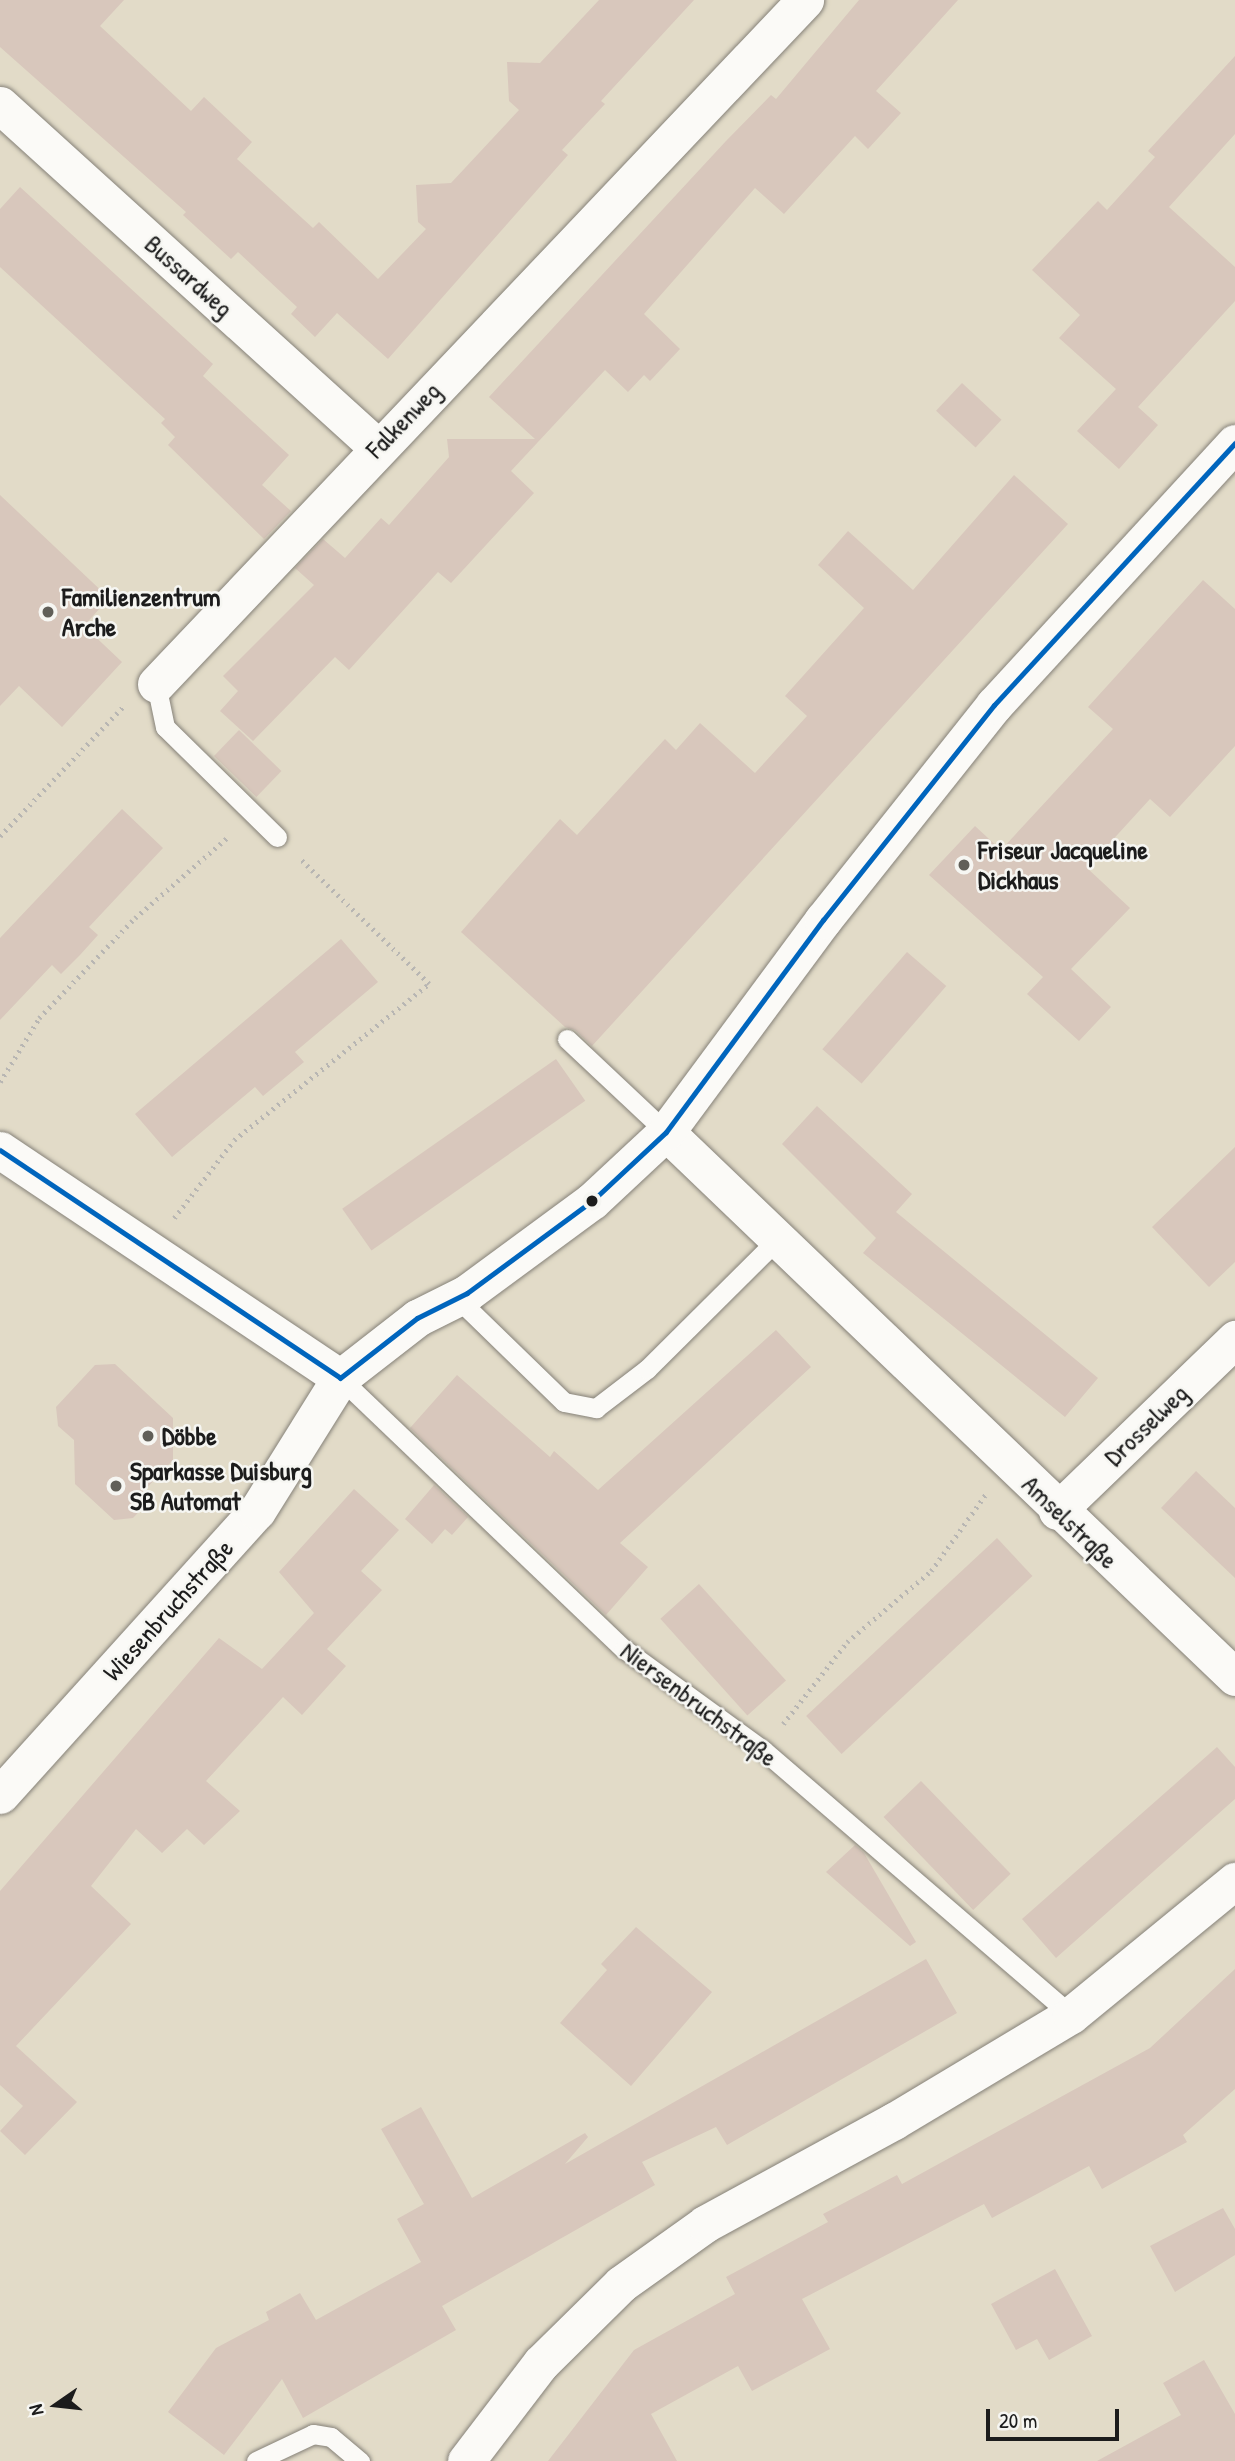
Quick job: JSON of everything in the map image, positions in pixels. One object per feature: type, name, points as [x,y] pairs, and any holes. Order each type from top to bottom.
[{"type":"street","name":"Falkenweg","points":[[156,684],[377,447],[805,0]]},
{"type":"street","name":"Bussardweg","points":[[0,105],[377,447]]},
{"type":"street","name":"Wiesenbruchstraße","points":[[0,1795],[257,1511],[340,1378],[417,1318],[457,1298],[592,1201],[666,1132],[823,920],[994,705],[1235,443]]},
{"type":"street","name":"Amselstraße","points":[[666,1132],[1057,1511],[1235,1677]]},
{"type":"street","points":[[0,1150],[340,1378]]},
{"type":"street","name":"Drosselweg","points":[[1057,1511],[1235,1339]]},
{"type":"street","points":[[467,2461],[541,2363],[621,2284],[705,2224],[894,2121],[1070,2015],[1235,1881]]},
{"type":"lane","points":[[156,684],[165,727],[277,837]]},
{"type":"lane","points":[[567,1039],[666,1132]]},
{"type":"lane","points":[[457,1298],[564,1402],[596,1408],[647,1368],[777,1240]]},
{"type":"lane","name":"Niersenbruchstraße","points":[[340,1378],[624,1649],[763,1750],[1070,2015]]},
{"type":"lane","points":[[256,2461],[313,2434],[331,2437],[360,2461]]},
{"type":"path","points":[[0,836],[138,691],[156,684]]},
{"type":"path","points":[[0,1082],[39,1018],[135,918],[254,814]]},
{"type":"path","points":[[149,1251],[234,1140],[429,984],[277,837]]},
{"type":"path","points":[[763,1750],[847,1642],[931,1571],[974,1517],[1005,1460]]},
{"type":"building","points":[[0,0],[124,0],[100,26],[191,111],[204,97],[252,142],[237,159],[313,228],[319,222],[378,279],[426,229],[418,222],[416,185],[451,183],[519,110],[509,101],[507,62],[540,63],[599,0],[694,0],[601,101],[605,104],[562,150],[568,155],[388,359],[337,313],[315,337],[291,314],[297,307],[238,252],[231,259],[183,215],[186,212],[0,47]]},
{"type":"building","points":[[859,0],[958,0],[876,91],[901,113],[868,149],[855,136],[784,214],[755,188],[644,314],[680,349],[650,381],[644,375],[628,392],[605,370],[511,471],[534,493],[451,583],[438,572],[349,670],[335,657],[253,741],[220,711],[238,691],[223,676],[314,585],[295,568],[323,539],[345,558],[381,518],[389,525],[449,457],[447,439],[535,439],[489,397],[726,141],[771,95],[776,99]]},
{"type":"building","points":[[1235,56],[1235,134],[1169,207],[1235,267],[1235,301],[1138,407],[1158,425],[1119,469],[1077,431],[1116,389],[1059,338],[1080,315],[1032,270],[1098,201],[1107,210],[1155,157],[1148,151]]},
{"type":"building","points":[[20,187],[213,364],[203,376],[289,455],[262,485],[291,511],[264,539],[168,445],[175,437],[161,423],[165,419],[0,267],[0,209]]},
{"type":"building","points":[[962,383],[1001,420],[976,448],[936,411]]},
{"type":"building","points":[[1014,475],[1068,524],[592,1046],[575,1030],[565,1027],[461,932],[560,819],[577,835],[665,739],[676,750],[700,723],[755,773],[807,716],[785,696],[864,608],[818,565],[848,531],[913,590]]},
{"type":"building","name":"Familienzentrum Arche","points":[[0,495],[109,598],[84,626],[122,662],[62,727],[19,686],[0,706]]},
{"type":"building","points":[[1203,580],[1235,609],[1235,746],[1170,817],[1150,799],[1087,868],[1130,908],[1071,969],[1111,1007],[1079,1041],[1027,994],[1043,977],[929,875],[975,826],[1001,850],[1113,729],[1088,707]]},
{"type":"building","points":[[239,730],[281,771],[256,797],[214,756]]},
{"type":"building","points":[[122,809],[163,848],[89,927],[98,935],[80,955],[61,974],[52,965],[0,1020],[0,938]]},
{"type":"building","points":[[341,939],[378,982],[295,1052],[304,1062],[263,1096],[255,1087],[172,1157],[135,1114]]},
{"type":"building","points":[[907,952],[946,986],[862,1083],[822,1049]]},
{"type":"building","points":[[556,1059],[585,1101],[371,1250],[342,1209]]},
{"type":"building","points":[[817,1106],[912,1194],[896,1212],[1098,1378],[1065,1417],[863,1253],[876,1238],[782,1144]]},
{"type":"building","points":[[1235,1147],[1235,1262],[1209,1287],[1152,1227]]},
{"type":"building","points":[[776,1330],[811,1367],[620,1543],[648,1567],[606,1615],[410,1428],[457,1375],[550,1457],[554,1451],[598,1490]]},
{"type":"building","points":[[115,1364],[173,1418],[173,1460],[141,1494],[149,1501],[133,1518],[114,1520],[75,1484],[74,1440],[58,1426],[56,1407],[95,1365]]},
{"type":"building","points":[[1196,1471],[1235,1508],[1235,1578],[1161,1508]]},
{"type":"building","points":[[434,1485],[468,1517],[452,1535],[445,1529],[432,1544],[405,1519]]},
{"type":"building","points":[[354,1489],[399,1530],[361,1571],[382,1590],[327,1649],[346,1666],[302,1715],[283,1697],[206,1781],[240,1811],[204,1845],[187,1829],[162,1853],[136,1829],[91,1886],[131,1924],[16,2046],[77,2102],[25,2155],[0,2131],[23,2106],[0,2085],[0,1891],[219,1638],[262,1669],[314,1613],[279,1572]]},
{"type":"building","points":[[997,1538],[1032,1576],[842,1754],[806,1716]]},
{"type":"building","points":[[699,1584],[786,1681],[747,1715],[660,1619]]},
{"type":"building","points":[[1217,1747],[1235,1767],[1235,1799],[1056,1958],[1022,1919]]},
{"type":"building","points":[[921,1781],[1011,1874],[973,1910],[884,1817]]},
{"type":"building","points":[[855,1845],[864,1853],[916,1942],[910,1946],[826,1872]]},
{"type":"building","points":[[636,1927],[712,1992],[631,2086],[560,2023],[607,1970],[601,1964]]},
{"type":"building","points":[[926,1959],[957,2013],[727,2145],[716,2127],[642,2162],[655,2185],[442,2306],[456,2330],[303,2418],[282,2379],[224,2455],[168,2412],[216,2348],[269,2320],[266,2312],[300,2293],[316,2320],[421,2262],[397,2219],[424,2204],[381,2129],[421,2107],[472,2198],[585,2133],[588,2137],[565,2164]]},
{"type":"building","points":[[1235,1969],[1235,2089],[1183,2135],[1187,2142],[1102,2189],[1089,2166],[992,2218],[984,2204],[802,2299],[830,2349],[752,2391],[738,2366],[651,2414],[677,2461],[548,2461],[634,2350],[735,2294],[726,2277],[828,2222],[823,2214],[897,2175],[902,2184],[1150,2048]]},
{"type":"building","points":[[1223,2208],[1235,2229],[1235,2255],[1175,2292],[1150,2246]]},
{"type":"building","points":[[1055,2269],[1092,2336],[1049,2360],[1037,2339],[1016,2350],[991,2304]]},
{"type":"building","points":[[1204,2360],[1235,2414],[1235,2461],[1097,2461],[1181,2415],[1163,2383]]},
{"type":"transit line","points":[[340,1378],[417,1318],[467,1293],[592,1201],[666,1132],[823,920],[994,705],[1235,443]]},
{"type":"transit line","points":[[0,1150],[340,1378]]},
{"type":"place","name":"Familienzentrum Arche","points":[[48,612]]},
{"type":"place","name":"Friseur Jacqueline Dickhaus","points":[[964,865]]},
{"type":"place","name":"Döbbe","points":[[148,1436]]},
{"type":"place","name":"Sparkasse Duisburg SB Automat","points":[[116,1486]]}]
